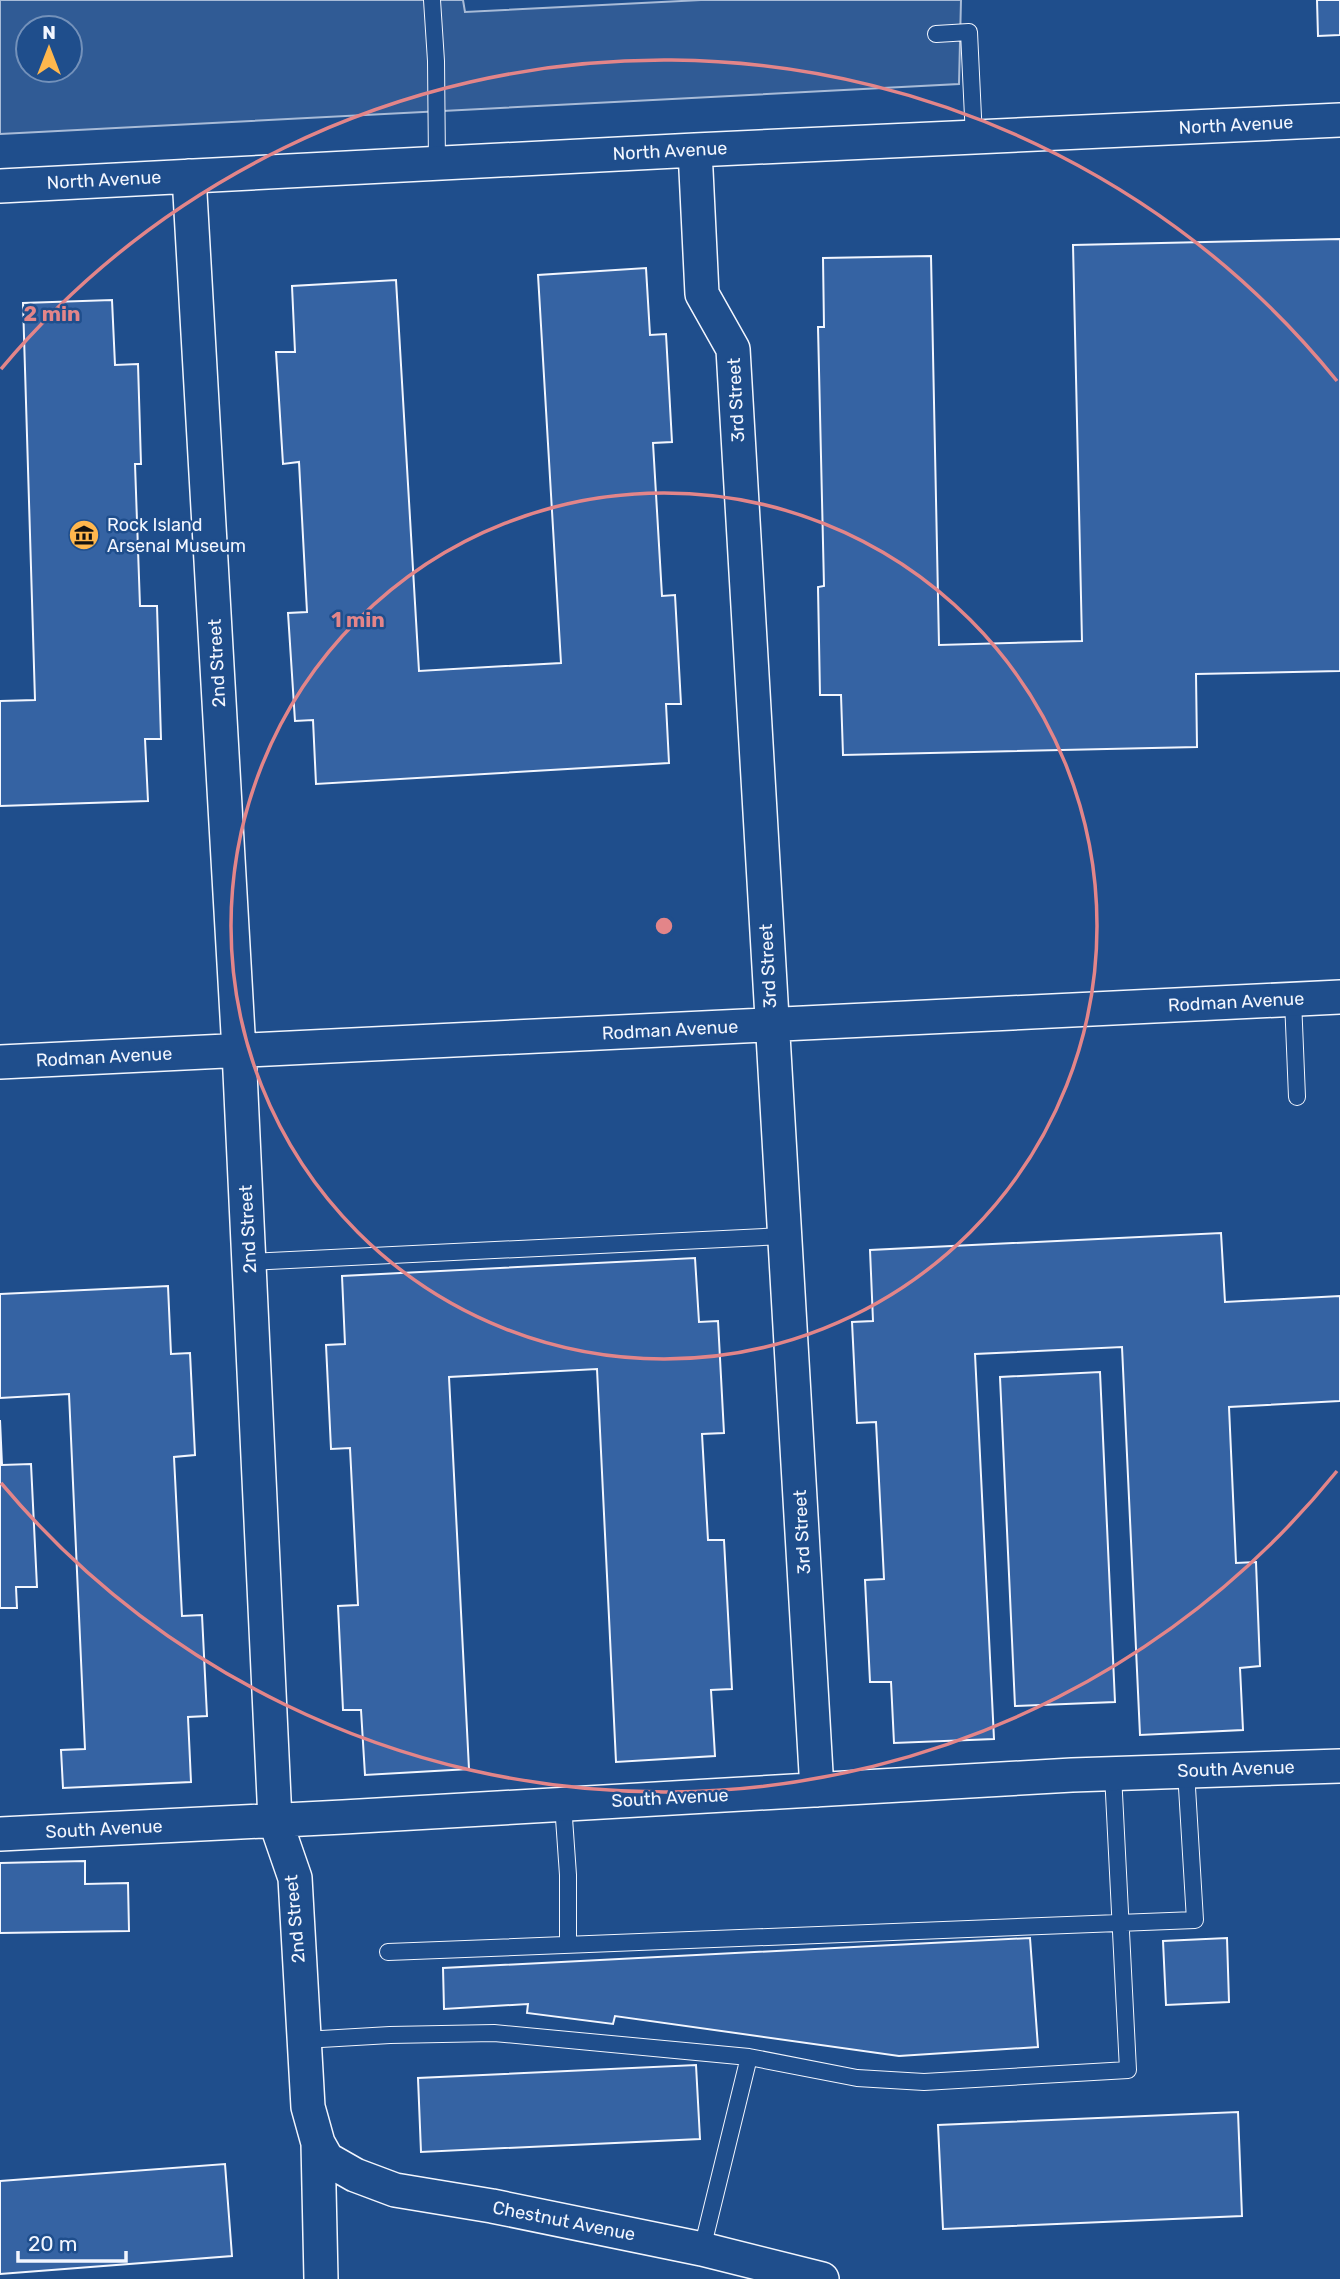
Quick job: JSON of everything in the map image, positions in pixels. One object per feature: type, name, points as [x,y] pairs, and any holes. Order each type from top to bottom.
[{"type":"street","name":"North Avenue","points":[[0,186],[1340,120]]},
{"type":"street","name":"3rd Street","points":[[695,150],[702,294],[733,349],[817,1790]]},
{"type":"street","name":"2nd Street","points":[[189,176],[239,1051],[275,1820],[295,1878],[308,2107],[318,2143],[321,2279]]},
{"type":"street","name":"Rodman Avenue","points":[[0,1062],[1340,997]]},
{"type":"street","name":"South Avenue","points":[[0,1834],[1113,1774],[1340,1766]]},
{"type":"street","name":"Chestnut Avenue","points":[[318,2143],[327,2159],[355,2175],[395,2190],[492,2206],[702,2249],[822,2279]]},
{"type":"lane","points":[[432,0],[436,61],[437,164]]},
{"type":"lane","points":[[936,34],[969,33],[974,138]]},
{"type":"lane","points":[[1293,1000],[1297,1097]]},
{"type":"lane","points":[[249,1262],[784,1236]]},
{"type":"lane","points":[[388,1952],[1195,1920],[1186,1771]]},
{"type":"lane","points":[[304,2040],[494,2033],[749,2057],[857,2078],[924,2082],[1128,2070],[1113,1774]]},
{"type":"lane","points":[[563,1804],[568,1875],[568,1945]]},
{"type":"lane","points":[[702,2249],[749,2057]]},
{"type":"shaded area","points":[[0,0],[463,0],[465,12],[701,0],[961,0],[959,84],[0,134]]},
{"type":"building","points":[[1317,0],[1340,0],[1340,35],[1318,36]]},
{"type":"building","points":[[1340,239],[1340,671],[1196,674],[1197,747],[843,755],[841,695],[820,695],[818,587],[824,586],[818,327],[824,327],[823,258],[931,256],[939,645],[1082,641],[1073,245]]},
{"type":"building","points":[[646,268],[650,335],[666,334],[672,442],[653,443],[662,596],[675,595],[681,704],[666,704],[669,763],[316,784],[313,720],[295,721],[288,613],[307,612],[299,462],[283,464],[276,352],[295,352],[292,286],[396,280],[419,671],[561,663],[538,275]]},
{"type":"building","name":"Rock Island Arsenal Museum","points":[[112,300],[115,365],[138,364],[141,464],[135,464],[140,606],[157,606],[161,739],[145,739],[148,801],[0,806],[0,701],[35,700],[23,303]]},
{"type":"building","points":[[1221,1233],[1225,1302],[1340,1296],[1340,1401],[1229,1407],[1236,1563],[1256,1562],[1260,1666],[1240,1668],[1243,1730],[1140,1735],[1122,1347],[975,1354],[994,1739],[894,1743],[891,1682],[870,1682],[865,1580],[884,1579],[876,1422],[857,1423],[852,1322],[873,1321],[870,1250]]},
{"type":"building","points":[[695,1258],[699,1322],[718,1321],[724,1433],[702,1434],[708,1540],[724,1540],[732,1689],[711,1690],[715,1756],[616,1762],[597,1369],[449,1377],[469,1769],[365,1775],[361,1710],[343,1710],[338,1606],[358,1605],[350,1448],[331,1449],[326,1345],[345,1344],[342,1276]]},
{"type":"building","points":[[168,1286],[171,1354],[190,1353],[195,1455],[174,1457],[182,1616],[202,1615],[207,1716],[188,1717],[191,1782],[63,1788],[61,1750],[85,1749],[69,1394],[0,1398],[0,1294]]},
{"type":"building","points":[[1100,1372],[1115,1702],[1015,1706],[1000,1377]]},
{"type":"building","points":[[0,1420],[2,1465],[31,1464],[37,1587],[16,1587],[17,1608],[0,1608]]},
{"type":"building","points":[[85,1861],[85,1884],[128,1883],[129,1931],[0,1933],[0,1863]]},
{"type":"building","points":[[1030,1938],[1038,2047],[899,2056],[615,2016],[613,2024],[527,2013],[528,2004],[444,2009],[443,1968]]},
{"type":"building","points":[[1227,1938],[1229,2002],[1166,2005],[1163,1941]]},
{"type":"building","points":[[696,2065],[700,2139],[421,2152],[418,2078]]},
{"type":"building","points":[[1238,2112],[1242,2216],[943,2229],[938,2125]]},
{"type":"building","points":[[225,2164],[232,2256],[0,2274],[0,2181]]},
{"type":"place","name":"Rock Island Arsenal Museum","points":[[84,535]]}]
